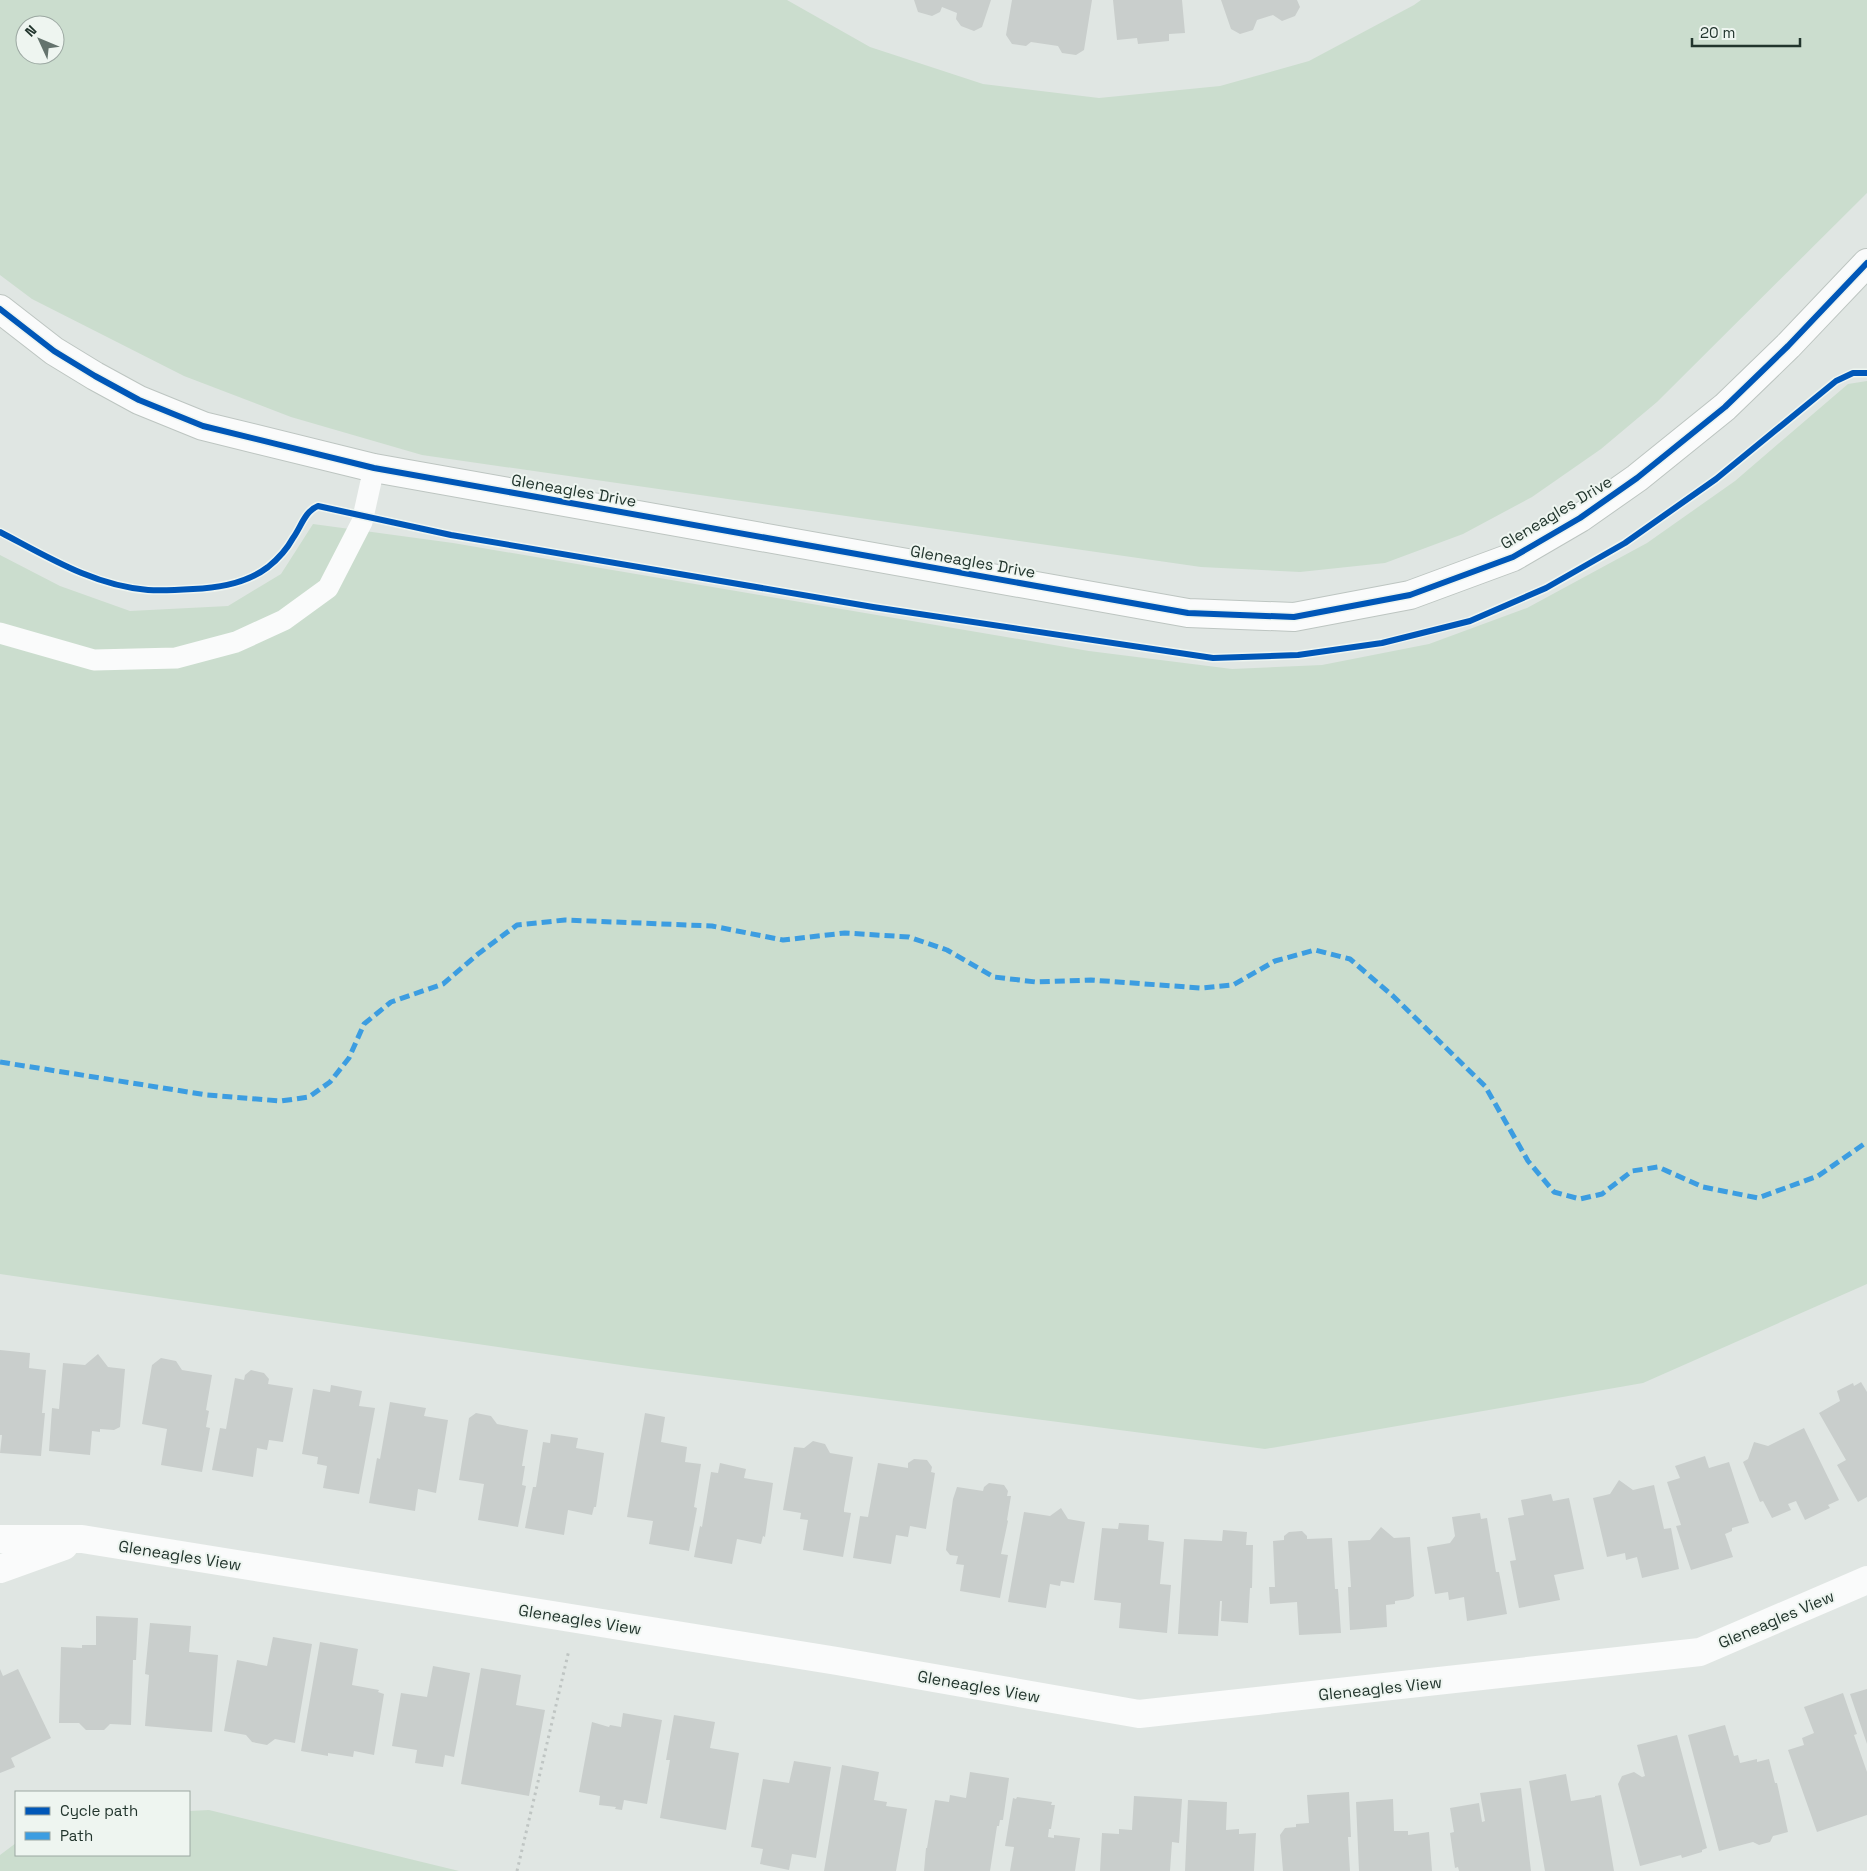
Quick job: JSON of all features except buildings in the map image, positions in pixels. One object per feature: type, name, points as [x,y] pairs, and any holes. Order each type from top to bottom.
[{"type":"street","name":"Gleneagles Drive","points":[[0,309],[54,351],[139,400],[203,426],[374,468],[1188,613],[1294,617],[1410,595],[1512,557],[1580,518],[1637,478],[1725,407],[1788,346],[1867,263]]},
{"type":"street","name":"Gleneagles View","points":[[0,1539],[82,1539],[847,1662],[1139,1714],[1700,1652],[1867,1580]]},
{"type":"street","name":"Gleneagles View","points":[[0,1569],[82,1539]]},
{"type":"lane","points":[[0,633],[94,660],[176,658],[236,642],[284,620],[328,588],[362,522],[374,468]]},
{"type":"path","points":[[517,1871],[577,1619]]},
{"type":"green space","points":[[0,0],[787,0],[870,47],[983,84],[1099,98],[1220,86],[1309,61],[1421,0],[1867,0],[1867,193],[1657,402],[1601,449],[1532,497],[1463,534],[1385,563],[1300,572],[1201,567],[422,455],[291,417],[184,376],[32,299],[0,275]]},
{"type":"green space","points":[[1867,381],[1867,1284],[1643,1383],[1265,1449],[635,1367],[0,1274],[0,555],[60,586],[130,611],[228,606],[281,574],[313,524],[453,543],[1089,651],[1232,669],[1322,665],[1429,644],[1527,608],[1647,543],[1735,481],[1848,384]]},
{"type":"green space","points":[[209,1810],[459,1871],[0,1871],[0,1855],[15,1844],[15,1856],[190,1856],[190,1811]]},
{"type":"marked path","points":[[0,1062],[207,1095],[281,1101],[309,1097],[330,1082],[349,1058],[364,1024],[391,1002],[443,984],[478,954],[517,925],[565,920],[712,926],[783,940],[845,933],[909,937],[947,950],[994,977],[1036,982],[1091,980],[1201,988],[1233,985],[1275,961],[1315,950],[1350,959],[1393,996],[1485,1086],[1528,1161],[1554,1192],[1580,1199],[1602,1194],[1632,1171],[1658,1167],[1703,1187],[1758,1198],[1818,1176],[1867,1142]]},
{"type":"cycle path","points":[[0,309],[54,351],[139,400],[203,426],[374,468],[1188,613],[1294,617],[1410,595],[1513,557],[1580,518],[1637,478],[1725,407],[1788,346],[1867,263]]},
{"type":"cycle path","points":[[0,532],[53,560],[109,583],[148,590],[203,588],[223,586],[242,581],[268,567],[288,546],[306,515],[318,506],[451,535],[873,607],[1213,658],[1298,655],[1382,643],[1470,621],[1546,588],[1625,543],[1716,479],[1836,381],[1853,373],[1867,373]]}]
